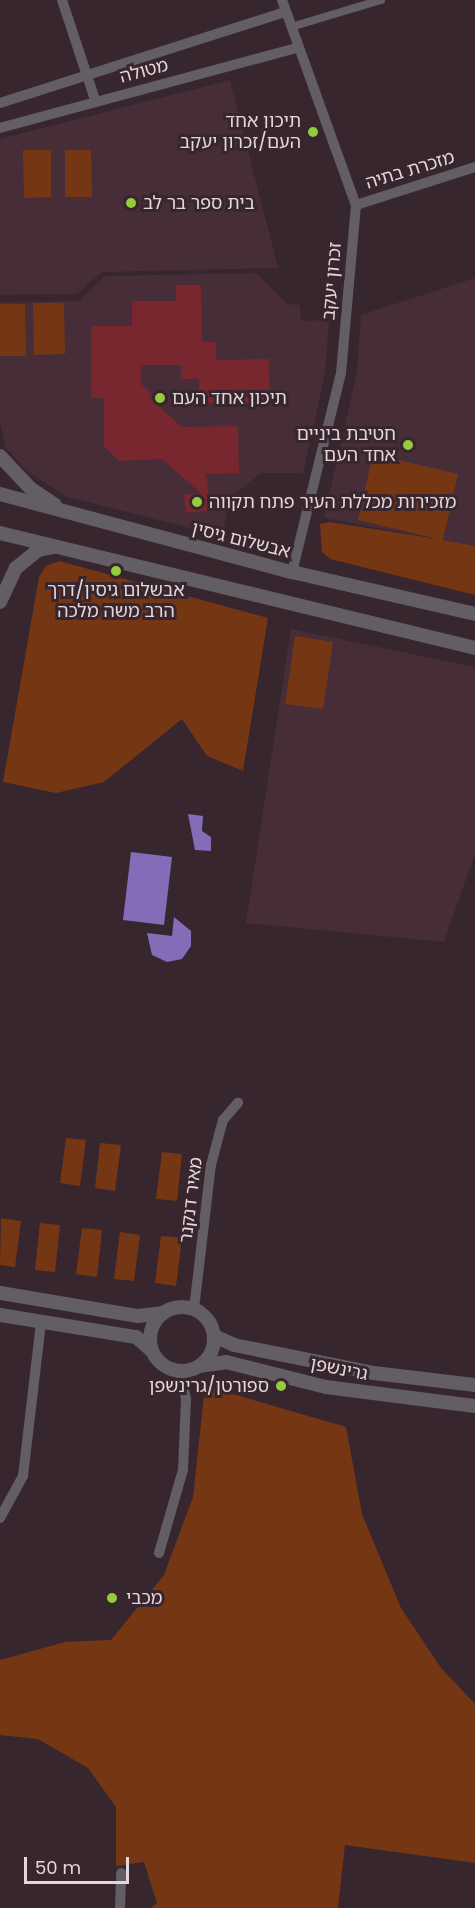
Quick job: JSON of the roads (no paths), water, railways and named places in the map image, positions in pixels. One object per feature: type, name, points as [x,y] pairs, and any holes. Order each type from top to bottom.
[{"type":"street","points":[[62,0],[95,100]]},
{"type":"street","name":"זכרון יעקב","points":[[282,0],[297,48],[356,205],[341,373],[292,572]]},
{"type":"street","points":[[291,27],[381,0]]},
{"type":"street","name":"מטולה","points":[[0,103],[286,12]]},
{"type":"street","name":"מטולה","points":[[0,128],[95,100],[297,48]]},
{"type":"street","name":"מזכרת בתיה","points":[[356,205],[475,167]]},
{"type":"street","points":[[0,456],[30,488],[79,516]]},
{"type":"street","name":"אבשלום גיסין","points":[[0,494],[292,572],[475,614]]},
{"type":"street","points":[[0,533],[475,648]]},
{"type":"street","points":[[0,602],[25,558],[58,546]]},
{"type":"street","name":"מאיר דנקנר","points":[[194,1308],[211,1165],[223,1120],[238,1103]]},
{"type":"street","points":[[0,1293],[138,1316],[162,1313],[183,1306],[194,1308],[204,1314],[214,1336],[211,1353],[199,1366],[180,1371],[167,1367],[136,1337],[0,1315]]},
{"type":"street","points":[[152,1351],[153,1324],[162,1313]]},
{"type":"street","points":[[0,1518],[24,1476],[40,1322]]},
{"type":"street","name":"גרינשפן","points":[[214,1336],[234,1345],[374,1373],[475,1385]]},
{"type":"street","name":"גרינשפן","points":[[199,1366],[226,1362],[326,1387],[475,1406]]},
{"type":"street","points":[[159,1553],[183,1470],[186,1399],[180,1371]]},
{"type":"street","points":[[120,1908],[121,1873]]},
{"type":"place","name":"תיכון אחד העם/זכרון יעקב","points":[[313,132]]},
{"type":"place","name":"בית ספר בר לב","points":[[131,203]]},
{"type":"place","name":"תיכון אחד העם","points":[[160,398]]},
{"type":"place","name":"חטיבת ביניים אחד העם","points":[[408,445]]},
{"type":"place","name":"מזכירות מכללת העיר פתח תקווה","points":[[197,502]]},
{"type":"place","name":"אבשלום גיסין/דרך הרב משה מלכה","points":[[116,571]]},
{"type":"place","name":"ספורטן/גרינשפן","points":[[281,1386]]},
{"type":"place","name":"מכבי","points":[[112,1598]]}]
